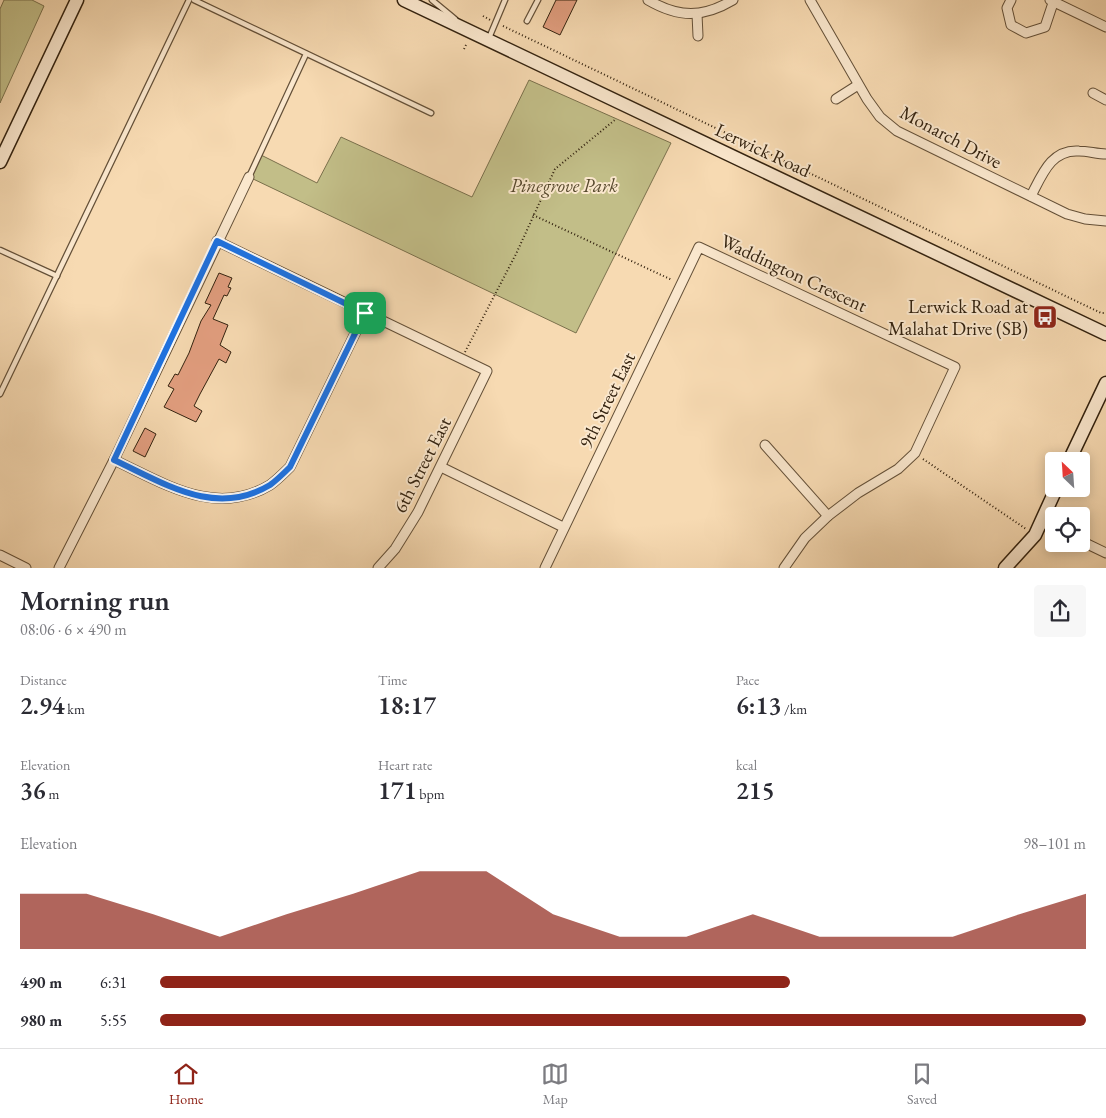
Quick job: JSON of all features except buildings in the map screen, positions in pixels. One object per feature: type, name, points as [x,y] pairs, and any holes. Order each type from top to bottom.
[{"type":"main road","points":[[0,162],[77,0]]},
{"type":"main road","name":"Lerwick Road","points":[[404,0],[1106,334]]},
{"type":"main road","points":[[1073,452],[1106,383]]},
{"type":"main road","points":[[1004,568],[1035,535],[1052,498]]},
{"type":"street","points":[[648,0],[663,9],[696,14],[719,8],[733,0]]},
{"type":"street","name":"Monarch Drive","points":[[810,0],[858,85],[880,117],[897,132],[1067,214],[1085,219],[1106,221]]},
{"type":"street","points":[[1011,0],[1007,8],[1011,25],[1026,33],[1044,27],[1052,1],[1106,27]]},
{"type":"street","points":[[696,14],[698,36]]},
{"type":"street","points":[[836,99],[858,85]]},
{"type":"street","points":[[1093,93],[1106,100]]},
{"type":"street","points":[[1031,196],[1051,161],[1064,152],[1079,151],[1106,154]]},
{"type":"street","points":[[60,568],[114,460],[249,177]]},
{"type":"street","points":[[217,241],[462,359]]},
{"type":"street","name":"9th Street East","points":[[545,568],[699,246]]},
{"type":"street","name":"Waddington Crescent","points":[[699,246],[955,367],[915,453],[898,468],[858,492],[828,516],[805,538],[784,568]]},
{"type":"street","points":[[114,460],[183,492],[207,498],[230,499],[252,494],[271,484],[290,467],[365,313]]},
{"type":"street","name":"6th Street East","points":[[378,568],[395,549],[418,512],[487,371],[462,359]]},
{"type":"street","points":[[765,445],[828,516]]},
{"type":"street","points":[[441,467],[563,527]]},
{"type":"street","points":[[1041,522],[1045,524]]},
{"type":"street","points":[[1090,545],[1106,553]]},
{"type":"street","points":[[0,555],[26,568]]},
{"type":"lane","points":[[0,394],[189,0]]},
{"type":"lane","points":[[194,0],[431,112]]},
{"type":"lane","points":[[432,0],[472,32]]},
{"type":"lane","points":[[488,40],[505,0]]},
{"type":"lane","points":[[526,21],[538,0]]},
{"type":"lane","points":[[249,177],[306,54]]},
{"type":"lane","points":[[0,250],[56,276]]},
{"type":"path","points":[[483,16],[1092,308],[1106,313]]},
{"type":"path","points":[[462,359],[516,254],[555,169],[616,119]]},
{"type":"path","points":[[533,215],[681,284]]},
{"type":"path","points":[[915,453],[1035,535]]},
{"type":"green space","points":[[4,0],[32,0],[44,6],[0,103],[0,9]]},
{"type":"green space","name":"Pinegrove Park","points":[[529,80],[671,143],[576,333],[249,177],[259,154],[317,183],[341,137],[472,197]]},
{"type":"place","name":"Lerwick Road at Malahat Drive (SB)","points":[[1045,317]]},
{"type":"route","points":[[217,241],[365,313],[290,467],[271,484],[252,494],[230,499],[207,498],[183,492],[114,460],[217,241]]}]
